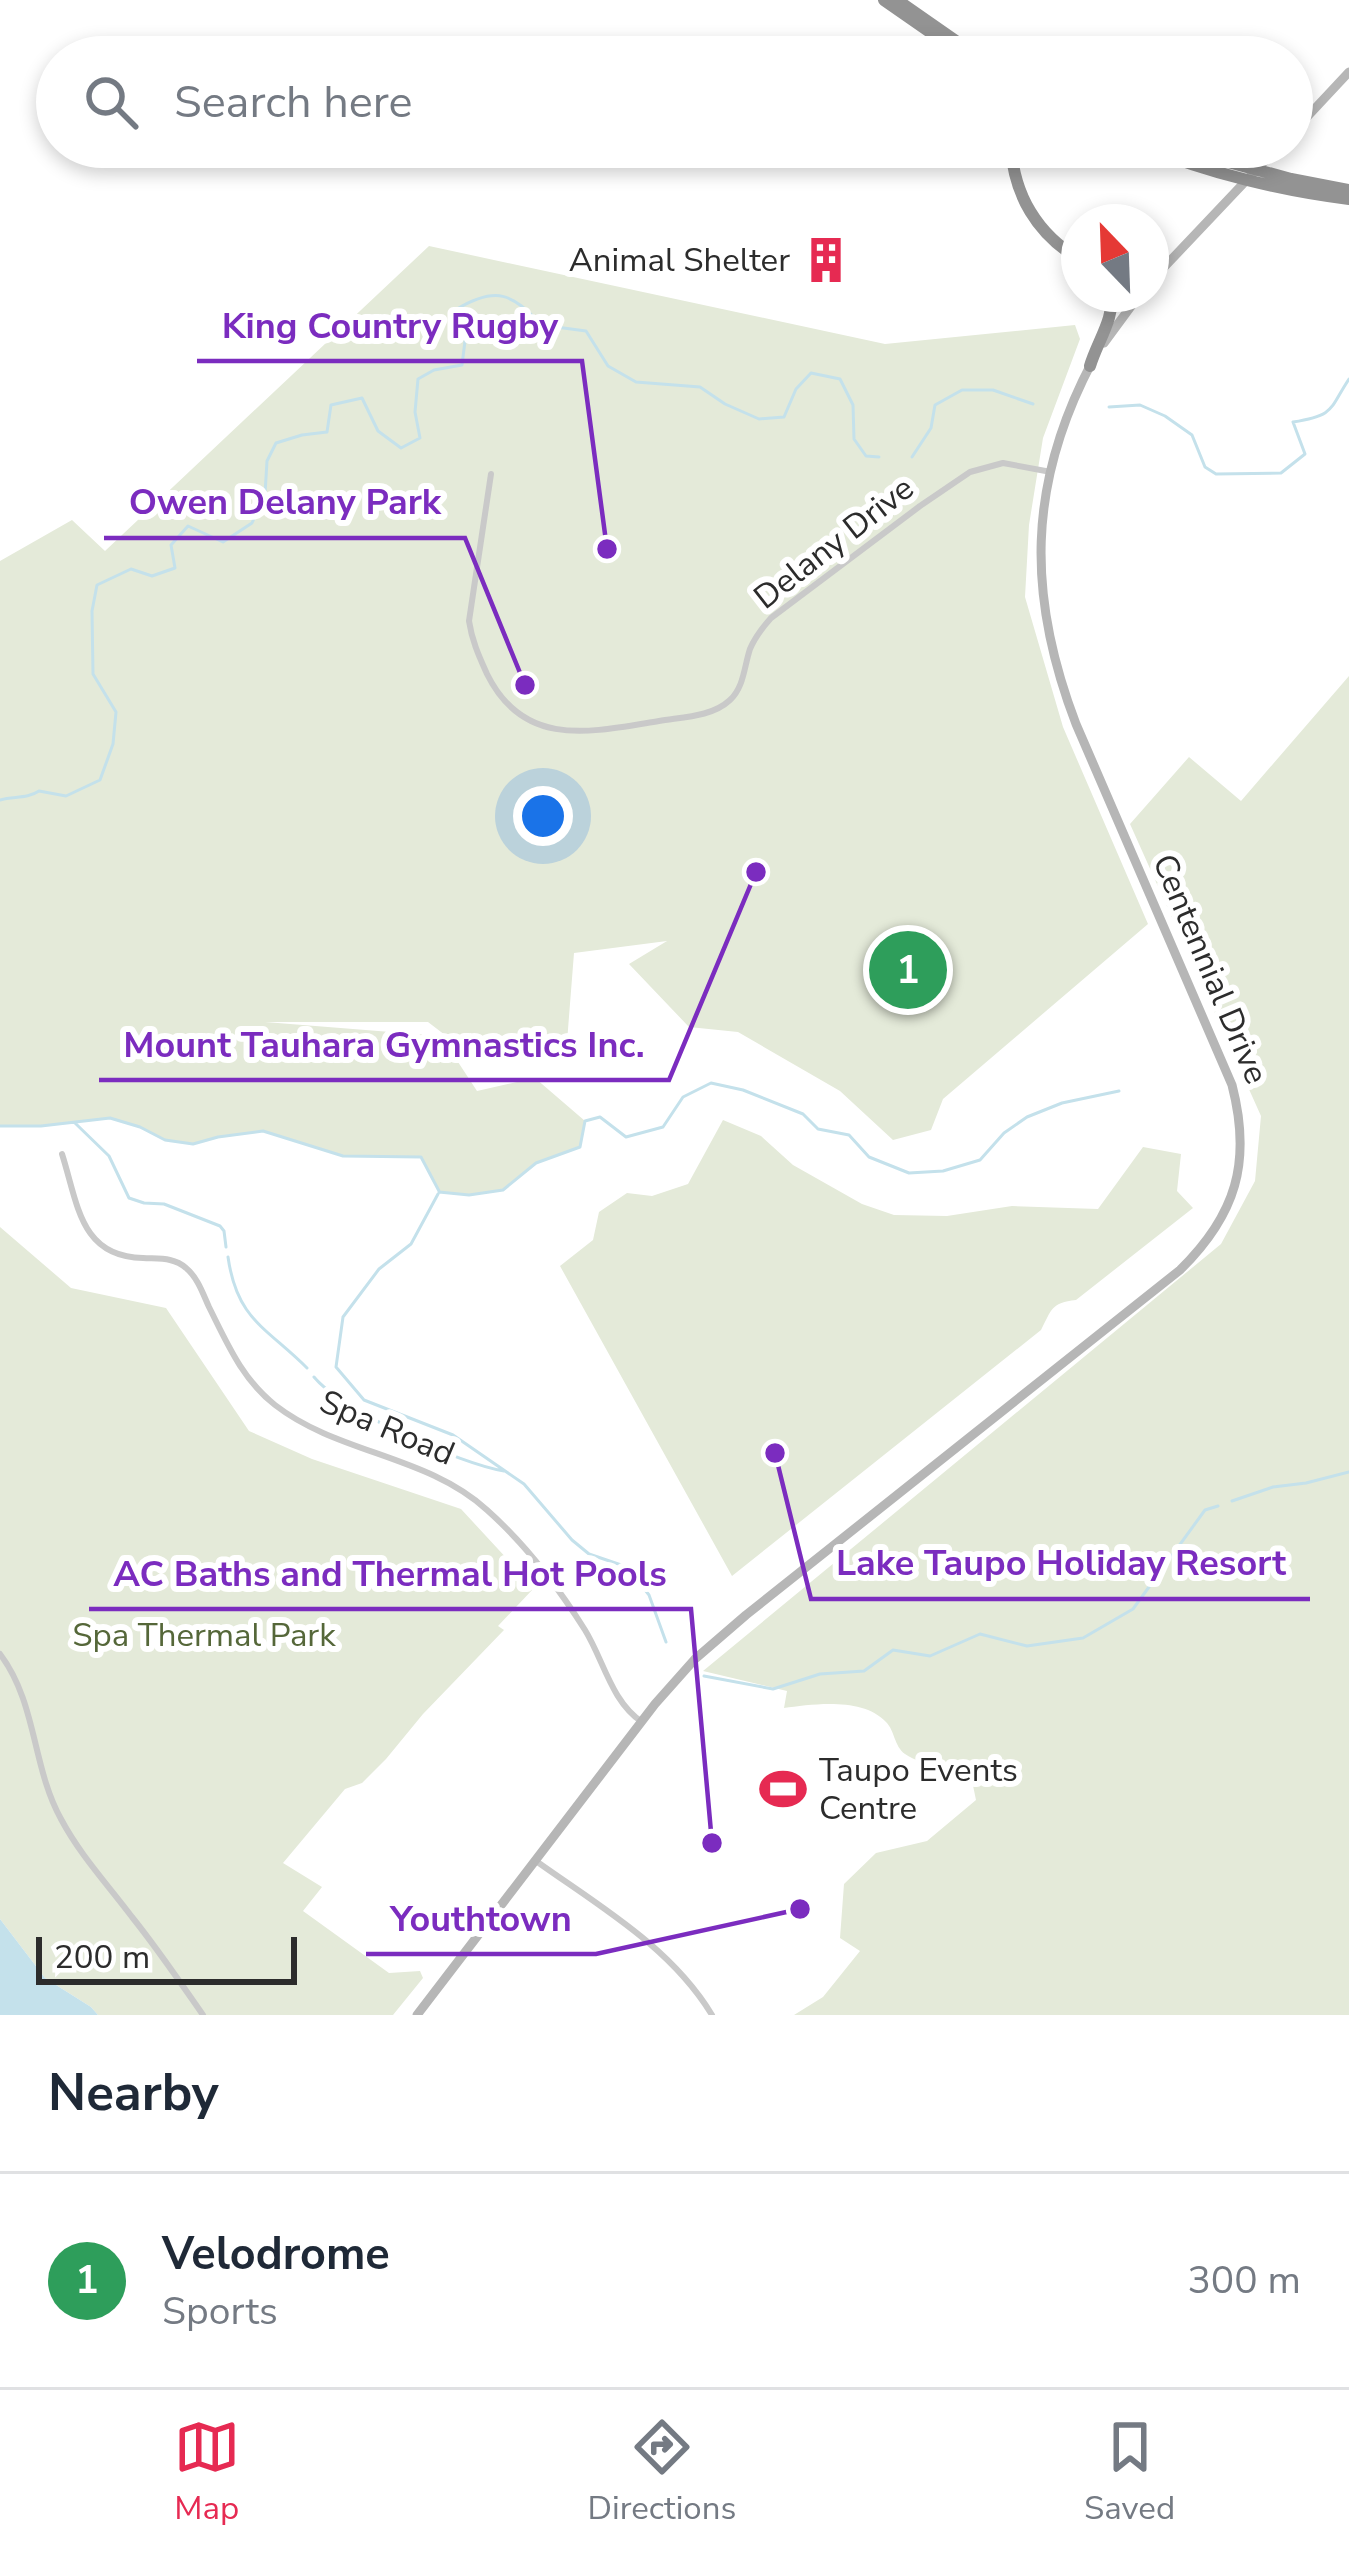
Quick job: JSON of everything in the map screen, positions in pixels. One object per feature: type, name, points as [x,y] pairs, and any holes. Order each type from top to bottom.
[{"type":"highway","points":[[884,0],[935,36]]},
{"type":"highway","points":[[897,0],[949,36]]},
{"type":"highway","points":[[1015,168],[1024,201],[1038,225],[1061,246]]},
{"type":"highway","points":[[1228,168],[1349,191]]},
{"type":"highway","points":[[1280,179],[1349,191]]},
{"type":"highway","points":[[1090,366],[1111,312]]},
{"type":"main road","points":[[1313,111],[1349,72]]},
{"type":"main road","points":[[1169,262],[1258,168]]},
{"type":"main road","name":"Centennial Drive","points":[[642,1722],[684,1670],[732,1627],[1180,1270],[1214,1233],[1232,1194],[1241,1131],[1232,1085],[1076,724],[1048,634],[1040,574],[1042,522],[1063,430],[1090,366],[1122,312]]},
{"type":"main road","points":[[417,2015],[642,1722]]},
{"type":"street","name":"Delany Drive","points":[[491,474],[469,621],[472,642],[511,710],[561,731],[589,732],[718,709],[737,692],[757,634],[771,618],[920,506],[970,472],[993,465],[1051,472]]},
{"type":"street","name":"Spa Road","points":[[62,1154],[91,1238],[119,1256],[172,1259],[186,1267],[237,1363],[276,1406],[325,1433],[457,1487],[484,1508],[522,1546],[584,1629],[621,1702],[642,1722]]},
{"type":"street","points":[[0,1654],[19,1684],[59,1816],[82,1854],[203,2015]]},
{"type":"street","points":[[536,1861],[664,1955],[712,2015]]},
{"type":"green space","points":[[429,246],[885,344],[1075,325],[1080,339],[1043,438],[1029,525],[1025,597],[1063,727],[1148,924],[943,1099],[931,1130],[893,1140],[840,1091],[738,1032],[689,1027],[629,964],[667,941],[574,953],[567,1042],[543,1062],[503,1051],[475,1058],[428,1022],[265,1022],[441,1036],[477,1091],[535,1078],[585,1121],[580,1147],[536,1163],[503,1190],[469,1195],[439,1192],[421,1157],[343,1156],[263,1131],[193,1144],[165,1140],[110,1118],[0,1126],[0,561],[72,520],[105,551]]},
{"type":"green space","points":[[1349,676],[1349,2015],[794,2015],[823,1997],[860,1951],[840,1938],[844,1884],[876,1853],[927,1841],[976,1800],[970,1771],[928,1764],[905,1754],[886,1722],[864,1709],[837,1704],[784,1708],[787,1691],[703,1671],[1221,1244],[1255,1181],[1261,1116],[1130,824],[1189,757],[1241,801]]},
{"type":"green space","points":[[723,1120],[761,1136],[793,1165],[862,1204],[894,1215],[947,1216],[1012,1206],[1098,1209],[1143,1147],[1181,1154],[1177,1191],[1193,1208],[1076,1300],[1057,1305],[1041,1330],[732,1576],[560,1266],[593,1240],[599,1212],[627,1193],[652,1196],[688,1184]]},
{"type":"green space","name":"Spa Thermal Park","points":[[0,1227],[71,1288],[166,1308],[249,1431],[312,1459],[461,1509],[534,1588],[498,1626],[504,1630],[362,1783],[345,1789],[283,1863],[322,1887],[303,1911],[389,1973],[420,1971],[423,1978],[393,2015],[98,2015],[45,1978],[0,1919]]},
{"type":"water","points":[[0,1919],[45,1978],[98,2015],[0,2015]]},
{"type":"waterway","points":[[0,800],[39,791],[66,796],[100,780],[113,744],[116,712],[93,674],[92,611],[97,585],[131,569],[152,576],[175,568],[171,545],[188,526],[223,542],[252,523],[265,494],[267,461],[276,443],[327,432],[331,405],[362,398],[378,431],[401,448],[420,438],[415,412],[418,379],[434,370],[462,365],[466,333],[457,309],[482,297],[512,300],[541,325],[586,331],[608,366],[636,382],[700,387],[759,419],[784,417],[796,389],[811,373],[840,379],[853,405],[854,439],[866,456],[879,457]]},
{"type":"waterway","points":[[1109,407],[1140,405],[1165,416],[1192,435],[1205,467],[1216,474],[1281,473],[1305,454],[1293,422],[1324,413],[1349,379]]},
{"type":"waterway","points":[[912,457],[931,428],[935,405],[962,390],[993,390],[1033,404]]},
{"type":"waterway","points":[[439,1192],[469,1195],[503,1190],[536,1163],[580,1147],[585,1121],[600,1117],[626,1137],[663,1127],[683,1097],[711,1083],[803,1114],[818,1129],[849,1135],[869,1157],[909,1173],[943,1171],[980,1160],[1004,1133],[1027,1117],[1062,1103],[1119,1091]]},
{"type":"waterway","points":[[0,1126],[110,1118],[165,1140],[193,1144],[263,1131],[343,1156],[421,1157],[439,1191]]},
{"type":"waterway","points":[[75,1123],[109,1156],[129,1198],[164,1204],[220,1226],[226,1247]]},
{"type":"waterway","points":[[438,1194],[411,1244],[379,1269],[343,1317],[336,1367],[364,1400],[453,1435],[524,1484],[589,1554],[627,1567],[649,1595],[666,1642]]},
{"type":"waterway","points":[[228,1257],[246,1309],[307,1368]]},
{"type":"waterway","points":[[314,1377],[349,1405],[403,1434],[504,1471]]},
{"type":"waterway","points":[[1232,1501],[1273,1487],[1349,1472]]},
{"type":"waterway","points":[[704,1676],[773,1689],[820,1674],[864,1671],[893,1650],[930,1656],[980,1634],[1027,1646],[1083,1638],[1133,1609],[1205,1510],[1218,1506]]},
{"type":"place","name":"Animal Shelter","points":[[826,260]]},
{"type":"place","name":"King Country Rugby","points":[[607,549]]},
{"type":"place","name":"Owen Delany Park","points":[[525,685]]},
{"type":"place","name":"Mount Tauhara Gymnastics Inc.","points":[[756,872]]},
{"type":"place","name":"Velodrome","points":[[908,970]]},
{"type":"place","name":"Lake Taupo Holiday Resort","points":[[775,1453]]},
{"type":"place","name":"Taupo Events Centre","points":[[783,1789]]},
{"type":"place","name":"AC Baths and Thermal Hot Pools","points":[[712,1843]]},
{"type":"place","name":"Youthtown","points":[[800,1909]]}]
